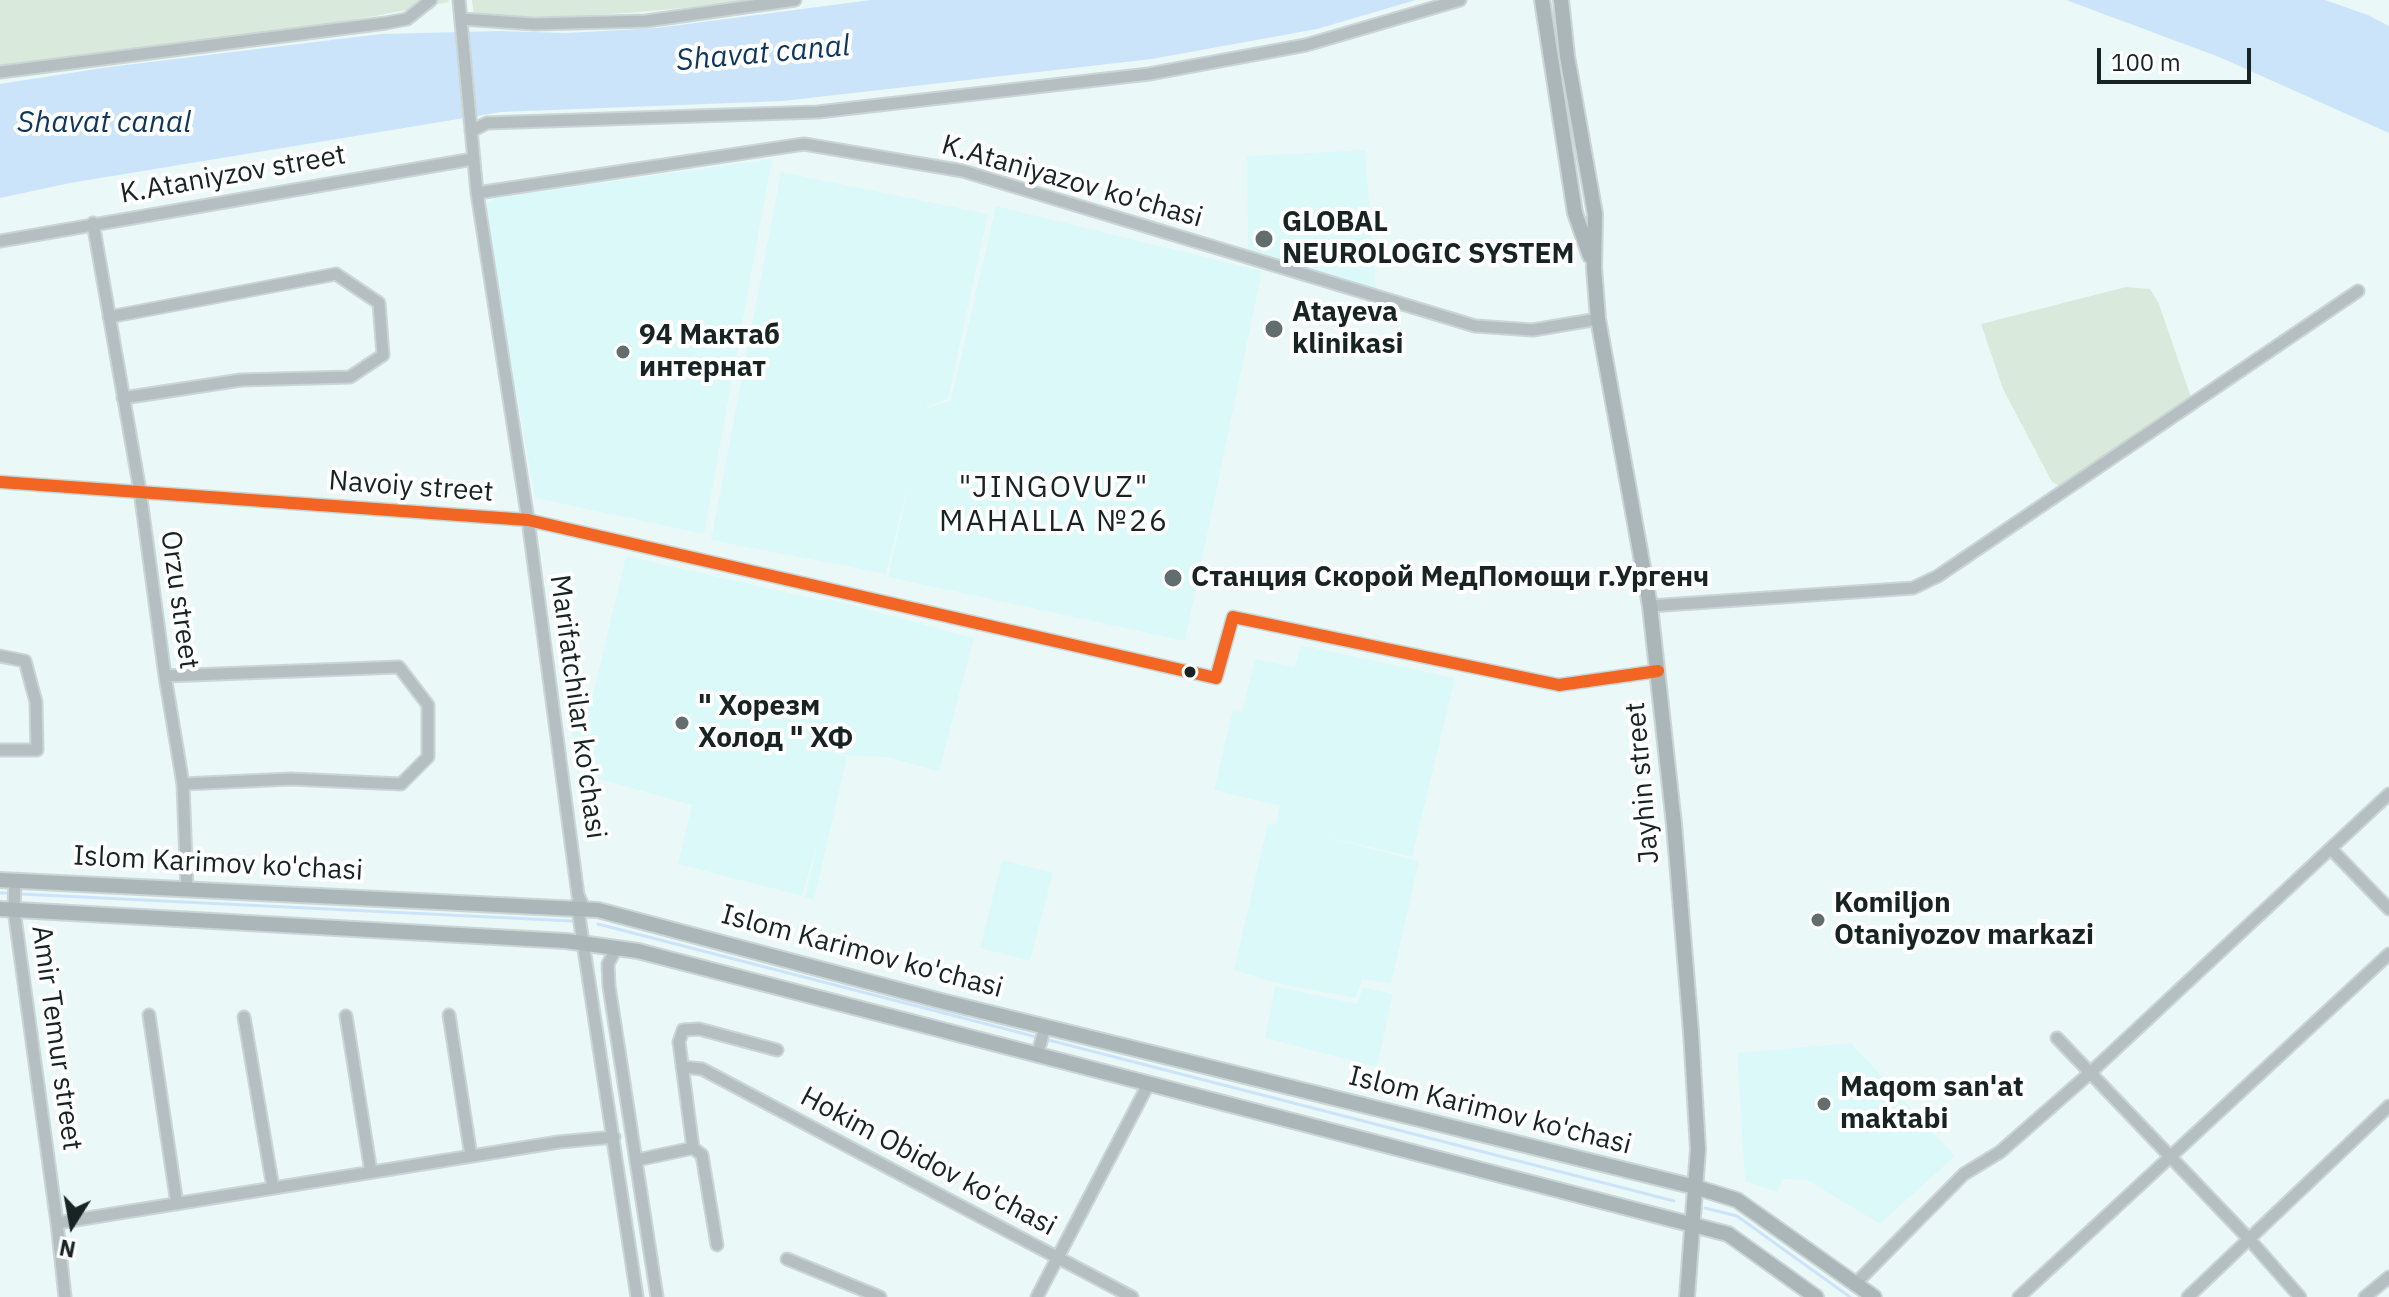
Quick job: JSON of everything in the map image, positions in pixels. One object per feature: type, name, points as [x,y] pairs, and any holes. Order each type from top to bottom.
[{"type":"main road","name":"Jayhin street","points":[[1542,0],[1575,213],[1594,268]]},
{"type":"main road","name":"Jayhin street","points":[[1561,0],[1567,56],[1595,214],[1594,268],[1598,319],[1650,606],[1674,824],[1698,1149],[1687,1297]]},
{"type":"main road","name":"Islom Karimov ko'chasi","points":[[7,880],[579,903],[1045,1027],[1695,1187],[1737,1200],[1874,1297]]},
{"type":"main road","name":"Islom Karimov ko'chasi","points":[[7,910],[583,942],[617,947],[1728,1234],[1816,1297]]},
{"type":"street","points":[[0,72],[386,23],[407,19],[431,0]]},
{"type":"street","name":"Marifatchilar ko'chasi","points":[[459,0],[477,193],[528,520],[583,942],[637,1297]]},
{"type":"street","points":[[462,19],[534,24],[646,21],[795,0]]},
{"type":"street","points":[[471,131],[487,123],[818,112],[1149,74],[1306,45],[1460,0]]},
{"type":"street","name":"K.Ataniyazov ko'chasi","points":[[477,193],[804,144],[963,171],[1475,326],[1533,330],[1598,319]]},
{"type":"street","name":"K.Ataniyzov street","points":[[0,241],[473,159]]},
{"type":"street","name":"Orzu street","points":[[93,223],[140,491],[183,784],[187,889]]},
{"type":"street","points":[[109,317],[336,274],[379,303],[383,355],[350,377],[241,380],[123,398]]},
{"type":"street","points":[[1650,606],[1913,588],[1938,576],[2358,291]]},
{"type":"street","name":"Navoiy street","points":[[0,482],[528,520],[1216,678],[1233,617],[1559,685],[1658,671]]},
{"type":"street","points":[[0,656],[25,661],[36,702],[37,750],[0,750]]},
{"type":"street","points":[[165,676],[399,667],[428,705],[428,757],[401,784],[291,779],[183,784]]},
{"type":"street","points":[[1855,1284],[1964,1174],[2000,1152],[2090,1073],[2389,794]]},
{"type":"street","points":[[2331,849],[2389,909]]},
{"type":"street","name":"Amir Temur street","points":[[7,880],[7,910],[57,1223],[65,1297]]},
{"type":"street","points":[[617,947],[608,964],[609,986],[657,1297]]},
{"type":"street","points":[[2019,1297],[2389,954]]},
{"type":"street","points":[[149,1015],[177,1204]]},
{"type":"street","points":[[449,1015],[471,1156]]},
{"type":"street","points":[[346,1016],[371,1172]]},
{"type":"street","points":[[244,1017],[273,1188]]},
{"type":"street","points":[[1037,1056],[1045,1027]]},
{"type":"street","points":[[717,1245],[702,1155],[693,1148],[679,1042],[683,1030],[699,1029],[777,1050]]},
{"type":"street","points":[[2057,1038],[2249,1239],[2300,1297]]},
{"type":"street","name":"Hokim Obidov ko'chasi","points":[[682,1067],[702,1069],[1132,1297]]},
{"type":"street","points":[[1037,1297],[1148,1085]]},
{"type":"street","points":[[2188,1297],[2389,1106]]},
{"type":"street","points":[[57,1223],[559,1142],[614,1137]]},
{"type":"street","points":[[637,1160],[693,1148]]},
{"type":"street","points":[[787,1259],[874,1296]]},
{"type":"street","points":[[2365,1297],[2389,1277]]},
{"type":"shaded area","points":[[1365,150],[1377,299],[1248,258],[1247,156]]},
{"type":"shaded area","name":"94 Мактаб интернат","points":[[772,159],[704,534],[535,498],[483,206],[495,198]]},
{"type":"shaded area","points":[[781,172],[988,214],[948,399],[927,406],[927,409],[951,400],[996,206],[1262,271],[1185,641],[888,577],[911,474],[886,574],[711,540]]},
{"type":"shaded area","name":"\" Хорезм Холод \" ХФ","points":[[626,556],[824,601],[825,598],[974,638],[939,771],[885,757],[849,756],[816,747],[847,757],[814,900],[805,897],[817,845],[802,896],[678,864],[692,805],[577,773],[566,694],[592,698]]},
{"type":"shaded area","points":[[1301,645],[1455,678],[1412,857],[1318,835],[1419,861],[1391,984],[1362,979],[1356,998],[1272,982],[1234,970],[1268,823],[1276,824],[1280,806],[1214,790],[1233,710],[1242,712],[1255,659],[1295,667]]},
{"type":"shaded area","points":[[1002,860],[1053,873],[1030,961],[980,948]]},
{"type":"shaded area","points":[[1275,986],[1357,1004],[1363,987],[1393,994],[1377,1067],[1265,1038]]},
{"type":"shaded area","name":"Maqom san'at maktabi","points":[[1851,1043],[1955,1156],[1880,1224],[1807,1180],[1783,1179],[1778,1192],[1745,1181],[1737,1053]]},
{"type":"green space","points":[[0,0],[449,2],[348,21],[0,66]]},
{"type":"green space","points":[[472,0],[746,0],[610,14],[508,17],[474,16]]},
{"type":"green space","points":[[2126,287],[2150,289],[2159,304],[2191,397],[2060,486],[2052,482],[2003,389],[1981,324]]},
{"type":"water","name":"Shavat canal","points":[[871,0],[1416,0],[1317,29],[1152,59],[783,101],[501,112],[70,183],[0,198],[0,84],[109,67],[381,34],[566,33],[657,28]]},
{"type":"water","points":[[2066,0],[2325,0],[2368,15],[2389,26],[2389,133],[2219,57]]},
{"type":"waterway","points":[[0,893],[12,893]]},
{"type":"waterway","points":[[20,894],[572,921]]},
{"type":"waterway","points":[[598,924],[1674,1201]]},
{"type":"waterway","points":[[1705,1208],[1737,1216],[1850,1297]]},
{"type":"transit line","points":[[0,482],[528,520],[1216,678],[1233,617],[1559,685],[1658,671]]},
{"type":"place","name":"GLOBAL NEUROLOGIC SYSTEM","points":[[1264,239]]},
{"type":"place","name":"Atayeva klinikasi","points":[[1274,329]]},
{"type":"place","name":"94 Мактаб интернат","points":[[623,352]]},
{"type":"place","name":"Станция Скорой МедПомощи г.Ургенч","points":[[1173,578]]},
{"type":"place","name":"\" Хорезм Холод \" ХФ","points":[[682,723]]},
{"type":"place","name":"Komiljon Otaniyozov markazi","points":[[1818,920]]},
{"type":"place","name":"Maqom san'at maktabi","points":[[1824,1104]]},
{"type":"district","name":"\"JINGOVUZ\" MAHALLA №26","points":[[1054,505]]}]
